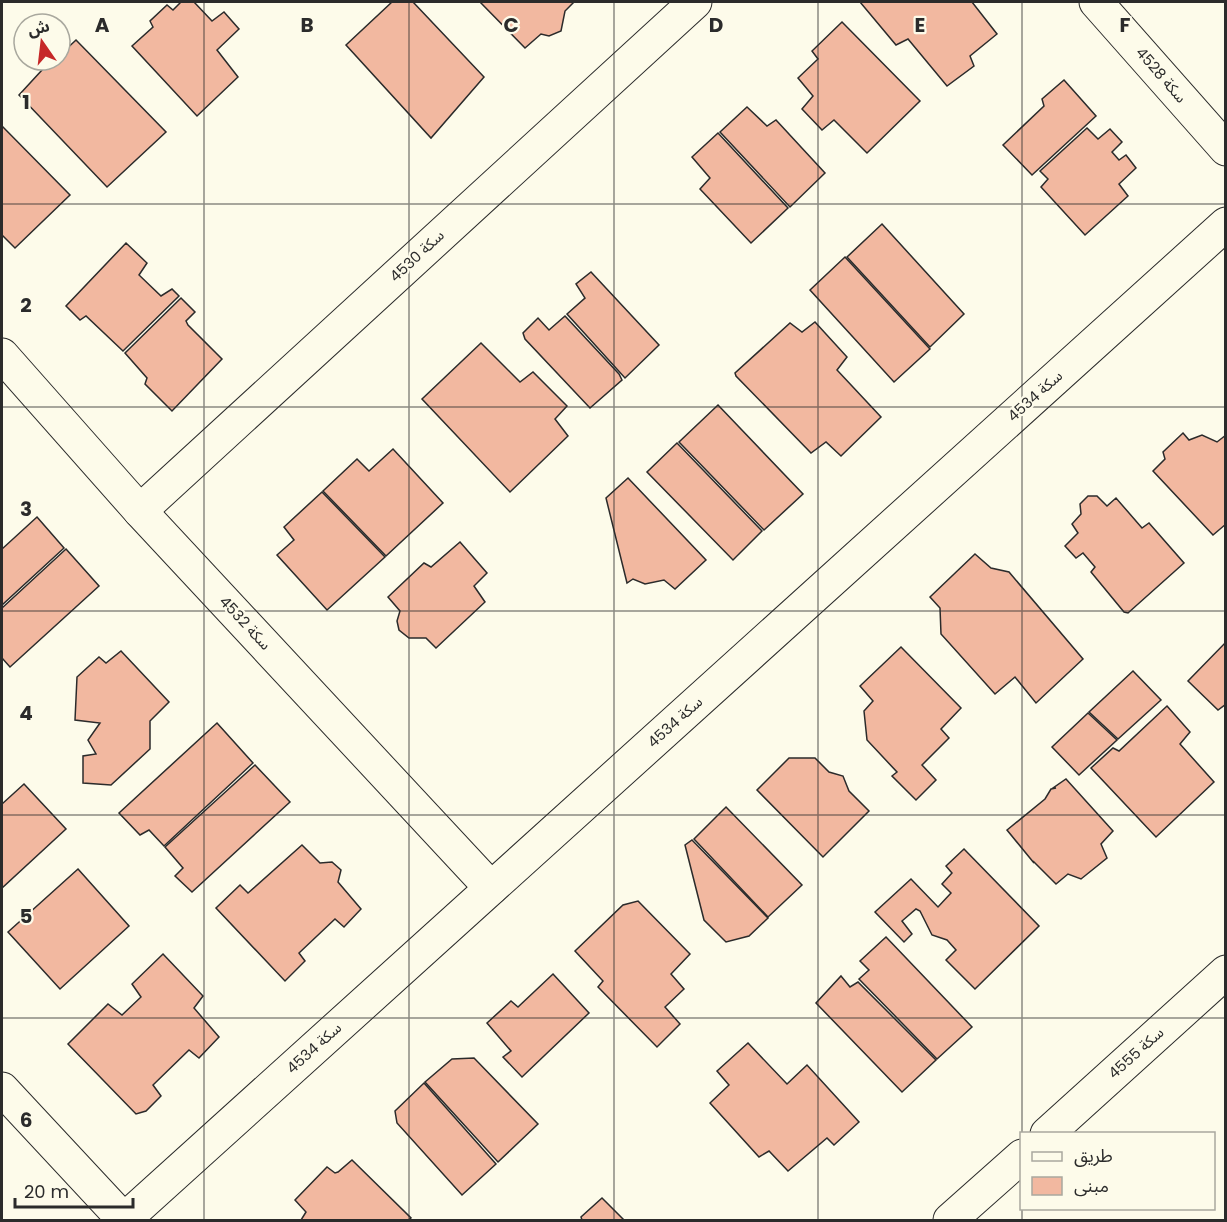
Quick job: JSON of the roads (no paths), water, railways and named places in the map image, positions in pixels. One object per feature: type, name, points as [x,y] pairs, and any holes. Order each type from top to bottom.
[{"type":"street","name":"سكة 4530","points":[[140,511],[694,2]]},
{"type":"street","name":"سكة 4528","points":[[1096,2],[1226,149]]},
{"type":"street","name":"سكة 4534","points":[[124,1220],[1226,224]]},
{"type":"street","name":"سكة 4532","points":[[2,355],[140,511],[491,888]]},
{"type":"street","name":"سكة 4555","points":[[1049,1132],[1226,972]]},
{"type":"street","points":[[2,1089],[124,1220]]},
{"type":"street","points":[[950,1221],[1020,1158]]}]
